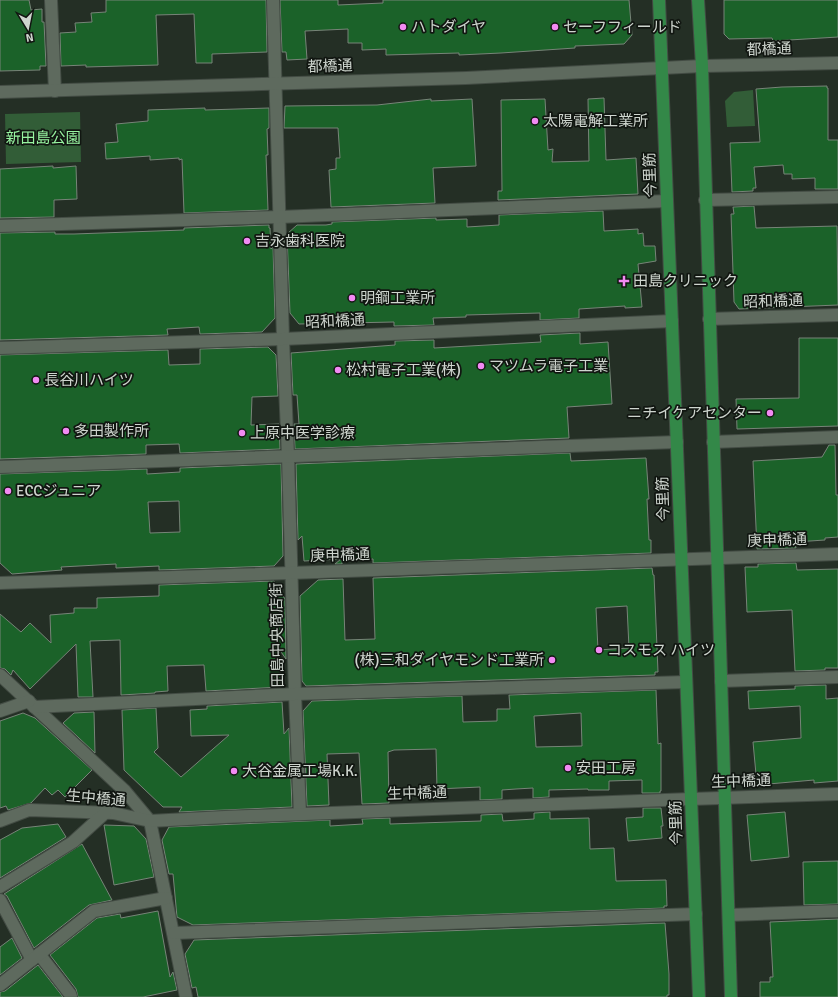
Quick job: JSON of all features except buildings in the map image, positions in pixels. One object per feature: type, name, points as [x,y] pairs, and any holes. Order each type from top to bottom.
[{"type":"main road","name":"今里筋","points":[[659,0],[699,997]]},
{"type":"main road","points":[[698,0],[702,66],[731,997]]},
{"type":"street","points":[[51,0],[55,91]]},
{"type":"street","name":"田島中央商店街","points":[[273,0],[283,339],[300,814]]},
{"type":"street","name":"都橋通","points":[[0,92],[466,78],[702,66],[838,63]]},
{"type":"street","points":[[705,200],[838,197]]},
{"type":"street","points":[[0,226],[667,202]]},
{"type":"street","name":"昭和橋通","points":[[709,319],[838,315]]},
{"type":"street","name":"昭和橋通","points":[[0,348],[283,339],[672,322]]},
{"type":"street","points":[[713,442],[838,437]]},
{"type":"street","points":[[0,467],[677,442]]},
{"type":"street","name":"庚申橋通","points":[[0,583],[838,554]]},
{"type":"street","points":[[0,674],[125,790],[150,821],[186,997]]},
{"type":"street","points":[[721,682],[838,677]]},
{"type":"street","points":[[0,711],[31,704],[686,682]]},
{"type":"street","name":"生中橋通","points":[[0,821],[29,810],[113,813],[150,821],[838,794]]},
{"type":"street","points":[[0,887],[73,842],[105,813]]},
{"type":"street","points":[[0,985],[94,911],[166,898]]},
{"type":"street","points":[[0,900],[36,957],[70,994],[71,997]]},
{"type":"street","points":[[729,915],[838,911]]},
{"type":"street","points":[[174,933],[696,914]]},
{"type":"green space","points":[[753,90],[755,126],[727,127],[725,101],[734,92]]},
{"type":"green space","name":"新田島公園","points":[[80,112],[81,162],[6,164],[5,114]]},
{"type":"place","name":"ハトダイヤ","points":[[403,27]]},
{"type":"place","name":"セーフフィールド","points":[[555,27]]},
{"type":"place","name":"太陽電解工業所","points":[[535,121]]},
{"type":"place","name":"吉永歯科医院","points":[[247,241]]},
{"type":"place","name":"田島クリニック","points":[[624,281]]},
{"type":"place","name":"明鋼工業所","points":[[352,298]]},
{"type":"place","name":"マツムラ電子工業","points":[[481,366]]},
{"type":"place","name":"松村電子工業(株)","points":[[338,370]]},
{"type":"place","name":"長谷川ハイツ","points":[[36,380]]},
{"type":"place","name":"ニチイケアセンター","points":[[770,413]]},
{"type":"place","name":"多田製作所","points":[[66,431]]},
{"type":"place","name":"上原中医学診療","points":[[242,433]]},
{"type":"place","name":"ECCジュニア","points":[[8,491]]},
{"type":"place","name":"コスモス ハイツ","points":[[599,650]]},
{"type":"place","name":"(株)三和ダイヤモンド工業所","points":[[552,660]]},
{"type":"place","name":"安田工房","points":[[568,768]]},
{"type":"place","name":"大谷金属工場K.K.","points":[[234,771]]}]
